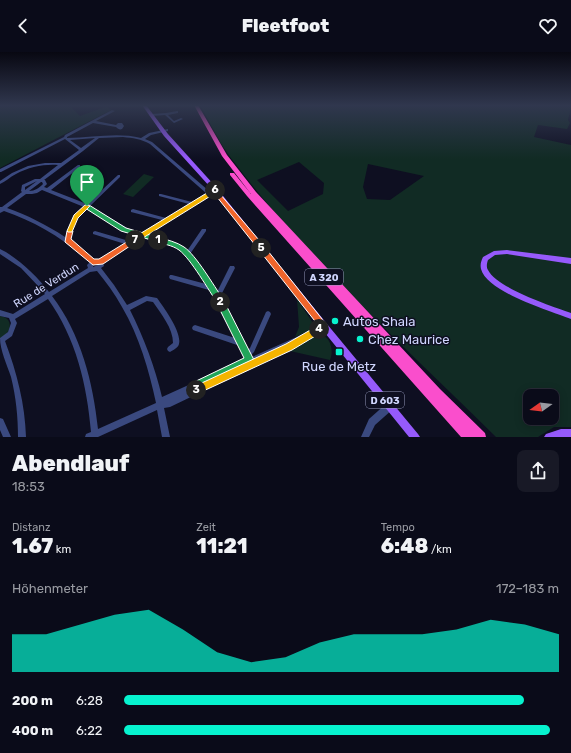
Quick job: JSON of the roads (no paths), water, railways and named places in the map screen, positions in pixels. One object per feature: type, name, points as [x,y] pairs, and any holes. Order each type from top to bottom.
[{"type":"highway","name":"A 320","points":[[202,123],[221,157],[249,195],[468,437]]},
{"type":"highway","name":"A 320","points":[[206,123],[225,156],[254,193],[437,392],[481,437]]},
{"type":"main road","name":"D 603","points":[[158,123],[415,437]]},
{"type":"main road","points":[[571,261],[507,252],[494,253],[485,259],[484,266],[484,270],[492,280],[506,290],[571,316]]},
{"type":"main road","points":[[549,437],[561,433],[571,432]]},
{"type":"street","points":[[66,139],[66,136],[90,123]]},
{"type":"street","points":[[102,123],[119,125]]},
{"type":"street","points":[[143,138],[164,131]]},
{"type":"street","points":[[0,171],[61,139],[129,136],[143,138],[151,143],[212,190]]},
{"type":"street","points":[[25,192],[22,191],[22,188],[26,184],[36,180],[42,180],[98,137]]},
{"type":"street","points":[[66,139],[82,150]]},
{"type":"street","points":[[0,183],[2,178],[33,166],[62,164]]},
{"type":"street","points":[[48,190],[79,166]]},
{"type":"street","points":[[67,240],[73,221],[119,176]]},
{"type":"street","points":[[1,209],[25,192],[34,192],[42,188],[45,182],[42,180]]},
{"type":"street","points":[[42,188],[87,206],[123,229],[179,247],[188,254],[213,289],[250,360]]},
{"type":"street","name":"Rue de Verdun","points":[[12,318],[90,269],[94,270],[129,243],[212,190]]},
{"type":"street","points":[[161,195],[192,203]]},
{"type":"street","points":[[1,209],[32,220],[67,240],[93,262]]},
{"type":"street","points":[[133,211],[167,220]]},
{"type":"street","points":[[188,254],[204,230]]},
{"type":"street","points":[[95,233],[129,243]]},
{"type":"street","points":[[0,251],[14,260],[31,275],[49,294],[64,317],[82,362],[89,389],[93,436],[160,405],[167,404],[250,360],[261,358],[301,341],[306,336],[324,326]]},
{"type":"street","name":"Rue de Verdun","points":[[90,269],[90,265],[93,262],[99,265]]},
{"type":"street","points":[[99,265],[126,309],[142,344],[160,405],[166,437]]},
{"type":"street","points":[[217,297],[232,268]]},
{"type":"street","points":[[172,277],[213,289]]},
{"type":"street","points":[[126,309],[146,298],[155,300],[166,315],[177,340],[176,344],[170,349]]},
{"type":"street","points":[[0,313],[6,314],[12,318],[14,323],[12,330],[1,341],[12,367],[17,388],[22,437]]},
{"type":"street","points":[[250,360],[252,350],[268,314]]},
{"type":"street","points":[[195,328],[237,342],[241,341]]},
{"type":"street","points":[[365,437],[372,422],[390,406]]},
{"type":"street","points":[[0,422],[7,437]]},
{"type":"place","name":"Autos Shala","points":[[335,321]]},
{"type":"place","name":"Chez Maurice","points":[[360,339]]},
{"type":"place","name":"Rue de Metz","points":[[339,352]]}]
